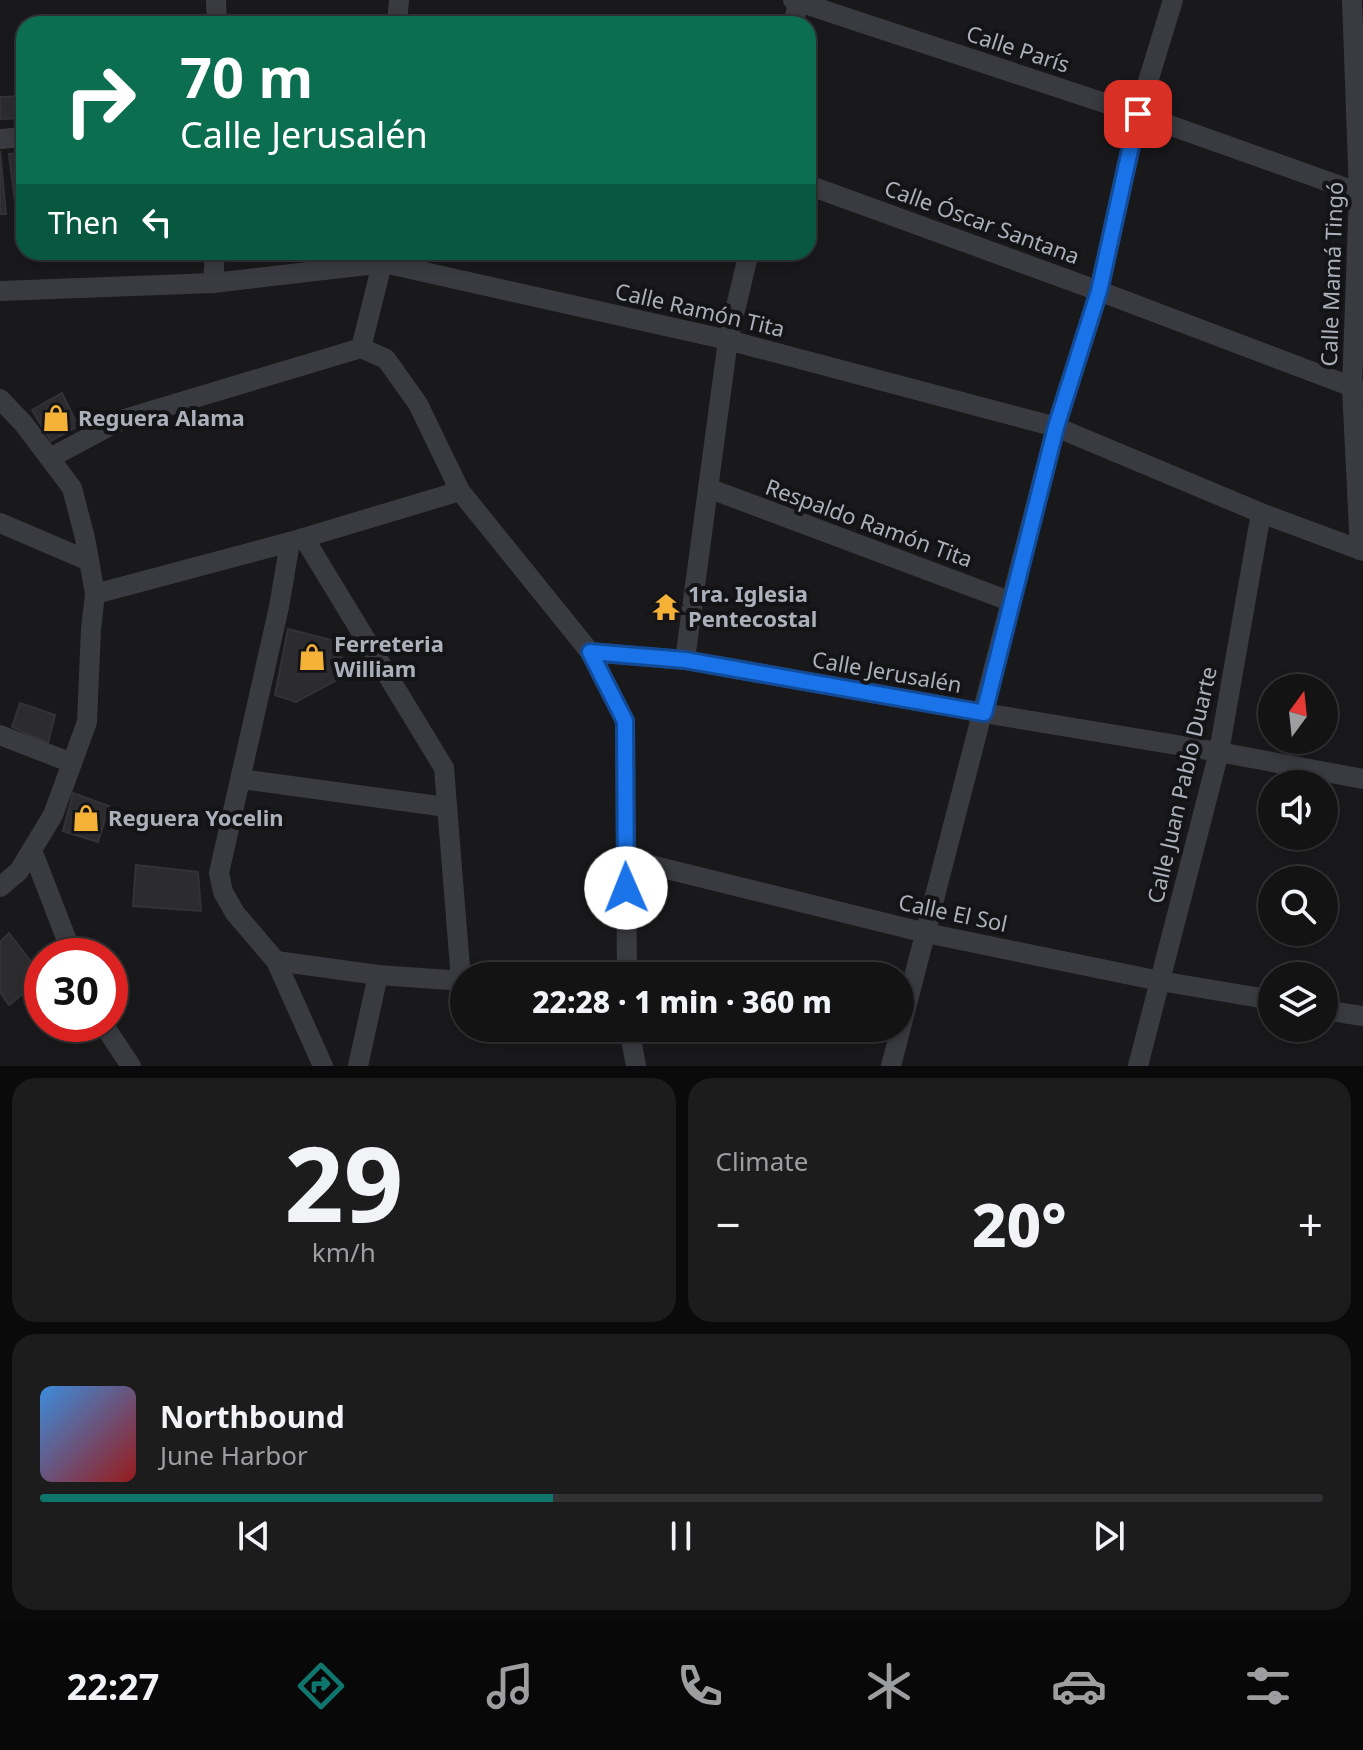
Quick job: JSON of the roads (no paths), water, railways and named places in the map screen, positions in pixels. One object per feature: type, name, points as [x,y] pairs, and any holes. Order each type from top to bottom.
[{"type":"street","name":"Calle París","points":[[796,0],[1138,114],[1361,194]]},
{"type":"street","points":[[891,1066],[1056,427],[1099,291],[1138,114],[1173,0]]},
{"type":"street","name":"Calle Mamá Tingó","points":[[1352,0],[1361,194],[1358,390],[1362,551]]},
{"type":"street","name":"Calle Óscar Santana","points":[[816,188],[1358,390]]},
{"type":"street","points":[[213,283],[214,260]]},
{"type":"street","name":"Calle Ramón Tita","points":[[0,291],[213,283],[364,260]]},
{"type":"street","points":[[361,348],[383,260]]},
{"type":"street","name":"Calle Ramón Tita","points":[[396,260],[728,340],[1056,427],[1261,513],[1362,551]]},
{"type":"street","points":[[685,660],[728,340],[747,260]]},
{"type":"street","points":[[50,458],[121,420],[361,348],[386,359],[418,404],[460,491],[590,652],[625,721],[627,962]]},
{"type":"street","points":[[0,399],[23,423],[72,488],[95,594],[87,722],[53,815],[19,871],[0,887]]},
{"type":"street","name":"Respaldo Ramón Tita","points":[[708,488],[1012,602]]},
{"type":"street","points":[[95,594],[297,540],[460,491]]},
{"type":"street","name":"Calle Juan Pablo Duarte","points":[[1138,1066],[1219,752],[1261,513]]},
{"type":"street","points":[[0,523],[89,561]]},
{"type":"street","points":[[297,540],[219,873],[223,892],[235,913],[276,961],[323,1066]]},
{"type":"street","points":[[297,540],[444,768],[460,962]]},
{"type":"street","name":"Calle Jerusalén","points":[[590,652],[685,660],[1363,779]]},
{"type":"street","points":[[0,735],[72,763]]},
{"type":"street","points":[[241,779],[446,807]]},
{"type":"street","points":[[32,850],[66,938]]},
{"type":"street","name":"Calle El Sol","points":[[626,859],[926,933],[1160,981],[1258,998]]},
{"type":"street","points":[[276,961],[378,975],[450,979]]},
{"type":"street","points":[[358,1066],[378,975]]},
{"type":"street","points":[[1338,1012],[1363,1016]]},
{"type":"street","points":[[115,1042],[131,1066]]},
{"type":"street","points":[[632,1042],[636,1066]]},
{"type":"place","name":"Reguera Alama","points":[[56,418]]},
{"type":"place","name":"1ra. Iglesia Pentecostal","points":[[666,607]]},
{"type":"place","name":"Ferreteria William","points":[[312,657]]},
{"type":"place","name":"Reguera Yocelin","points":[[86,818]]}]
